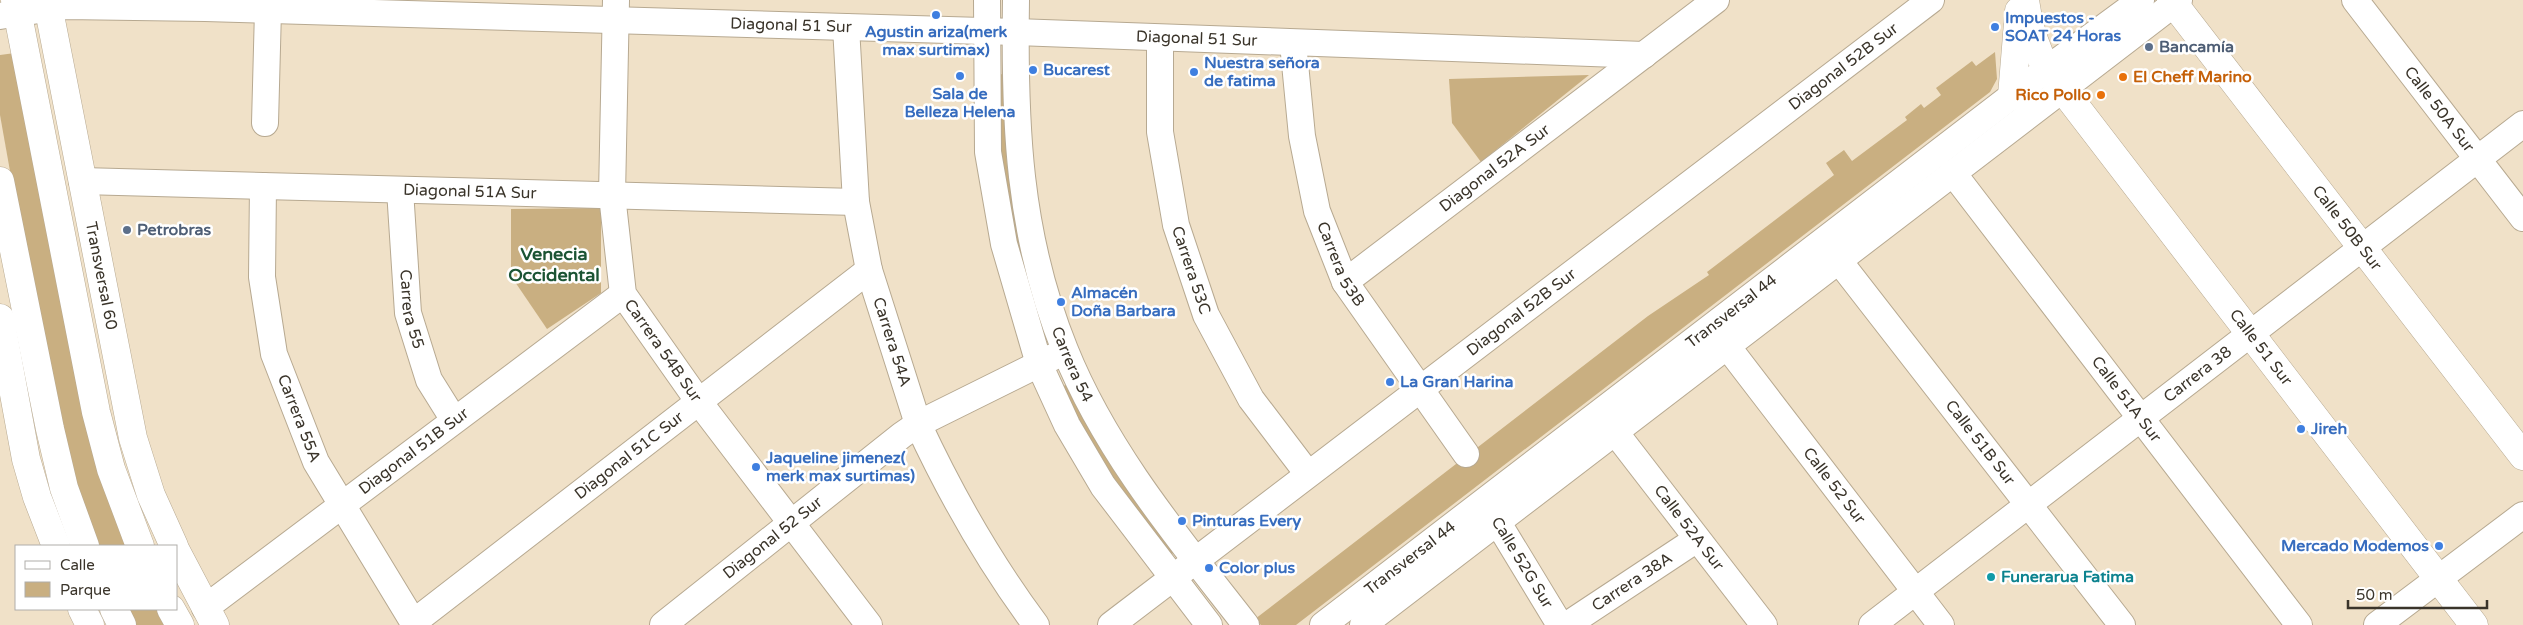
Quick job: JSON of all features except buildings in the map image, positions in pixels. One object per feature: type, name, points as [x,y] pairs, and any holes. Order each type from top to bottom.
[{"type":"main road","points":[[2012,96],[2020,0]]},
{"type":"main road","name":"Calle 51 Sur","points":[[2025,0],[2030,31],[2039,54],[2055,79],[2474,625]]},
{"type":"main road","name":"Calle 50B Sur","points":[[2175,1],[2523,456]]},
{"type":"main road","name":"Transversal 60","points":[[47,4],[133,438],[151,495],[174,545]]},
{"type":"main road","name":"Transversal 60","points":[[11,10],[110,470],[140,545]]},
{"type":"main road","points":[[50,188],[80,169]]},
{"type":"main road","points":[[0,181],[50,429],[64,488],[85,545]]},
{"type":"main road","points":[[0,318],[4,366],[31,480],[56,545]]},
{"type":"main road","points":[[178,555],[210,617]]},
{"type":"main road","points":[[82,610],[90,625]]},
{"type":"main road","points":[[114,610],[122,625]]},
{"type":"main road","points":[[172,610],[180,625]]},
{"type":"street","name":"Carrera 54","points":[[987,0],[988,152],[1004,244],[1039,364],[1067,426],[1103,486],[1209,625]]},
{"type":"street","name":"Carrera 54","points":[[1016,0],[1018,151],[1022,191],[1034,248],[1065,351],[1096,414],[1131,472],[1195,560],[1246,625]]},
{"type":"street","points":[[1644,55],[1716,0]]},
{"type":"street","name":"Diagonal 52B Sur","points":[[1111,625],[1931,0]]},
{"type":"street","name":"Transversal 44","points":[[1323,625],[1491,511],[1615,432],[1839,261],[1952,173],[2141,0]]},
{"type":"street","name":"Calle 50A Sur","points":[[2355,0],[2523,218]]},
{"type":"street","name":"Transversal 44","points":[[1378,620],[1491,511],[2012,96],[2055,79],[2175,1]]},
{"type":"street","name":"Diagonal 51 Sur","points":[[11,10],[47,4],[268,10],[479,8],[616,10],[846,28],[1016,32],[1644,55]]},
{"type":"street","points":[[265,122],[268,10]]},
{"type":"street","name":"Carrera 54B Sur","points":[[616,10],[612,195],[623,294],[699,402],[869,625]]},
{"type":"street","name":"Carrera 54A","points":[[846,28],[856,202],[869,270],[918,424],[960,509],[1008,588],[1036,625]]},
{"type":"street","name":"Carrera 53C","points":[[1160,38],[1160,132],[1176,226],[1206,315],[1251,399],[1308,474]]},
{"type":"street","name":"Carrera 53B","points":[[1293,42],[1302,136],[1317,211],[1345,282],[1419,390],[1466,454]]},
{"type":"street","name":"Diagonal 52A Sur","points":[[1345,282],[1644,55]]},
{"type":"street","name":"Carrera 38","points":[[1872,625],[2523,124]]},
{"type":"street","name":"Diagonal 51A Sur","points":[[80,169],[264,186],[856,202]]},
{"type":"street","name":"Calle 51A Sur","points":[[1952,173],[2299,625]]},
{"type":"street","name":"Carrera 55A","points":[[264,186],[262,277],[274,354],[316,462],[414,624]]},
{"type":"street","name":"Carrera 55","points":[[400,190],[408,313],[429,380],[454,420]]},
{"type":"street","name":"Calle 51B Sur","points":[[1839,261],[2122,625]]},
{"type":"street","name":"Diagonal 51C Sur","points":[[414,624],[869,270]]},
{"type":"street","name":"Diagonal 51B Sur","points":[[210,617],[342,505],[623,294]]},
{"type":"street","name":"Calle 52 Sur","points":[[1727,346],[1941,625]]},
{"type":"street","name":"Diagonal 52 Sur","points":[[663,625],[918,424],[1065,351]]},
{"type":"street","name":"Calle 52A Sur","points":[[1615,432],[1764,625]]},
{"type":"street","name":"Calle 52G Sur","points":[[1491,511],[1560,625]]},
{"type":"street","points":[[2378,625],[2523,515]]},
{"type":"street","name":"Carrera 38A","points":[[1567,625],[1697,539]]},
{"type":"green space","points":[[1995,52],[1997,79],[1990,92],[1296,625],[1261,625],[1255,619],[1648,316],[1709,275],[1707,272],[1834,175],[1826,163],[1844,150],[1852,161],[1907,120],[1905,117],[1921,104],[1924,108],[1941,95],[1936,88],[1972,61],[1976,66]]},
{"type":"green space","points":[[15,53],[126,545],[96,545],[78,499],[33,300],[0,115],[0,55]]},
{"type":"green space","points":[[1003,74],[1007,166],[1042,318],[1037,319],[1019,258],[1001,167],[996,75]]},
{"type":"green space","points":[[1589,75],[1481,162],[1452,123],[1449,79]]},
{"type":"green space","points":[[601,208],[601,293],[547,329],[511,276],[511,209]]},
{"type":"green space","points":[[1066,384],[1089,429],[1175,552],[1170,555],[1111,476],[1084,432],[1062,388]]},
{"type":"green space","points":[[126,610],[158,610],[166,625],[134,625]]},
{"type":"place","name":"Agustin ariza(merk max surtimax)","points":[[936,15]]},
{"type":"place","name":"Impuestos - SOAT 24 Horas","points":[[1995,27]]},
{"type":"place","name":"Bancamía","points":[[2149,47]]},
{"type":"place","name":"Bucarest","points":[[1033,70]]},
{"type":"place","name":"Nuestra señora de fatima","points":[[1194,72]]},
{"type":"place","name":"Sala de Belleza Helena","points":[[960,76]]},
{"type":"place","name":"El Cheff Marino","points":[[2123,77]]},
{"type":"place","name":"Rico Pollo","points":[[2101,95]]},
{"type":"place","name":"Petrobras","points":[[127,230]]},
{"type":"place","name":"Almacén Doña Barbara","points":[[1061,302]]},
{"type":"place","name":"La Gran Harina","points":[[1390,382]]},
{"type":"place","name":"Jireh","points":[[2301,429]]},
{"type":"place","name":"Jaqueline jimenez( merk max surtimas)","points":[[756,467]]},
{"type":"place","name":"Pinturas Every","points":[[1182,521]]},
{"type":"place","name":"Mercado Modemos","points":[[2439,546]]},
{"type":"place","name":"Color plus","points":[[1209,568]]},
{"type":"place","name":"Funerarua Fatima","points":[[1991,577]]},
{"type":"district","name":"Venecia Occidental","points":[[554,264]]}]
